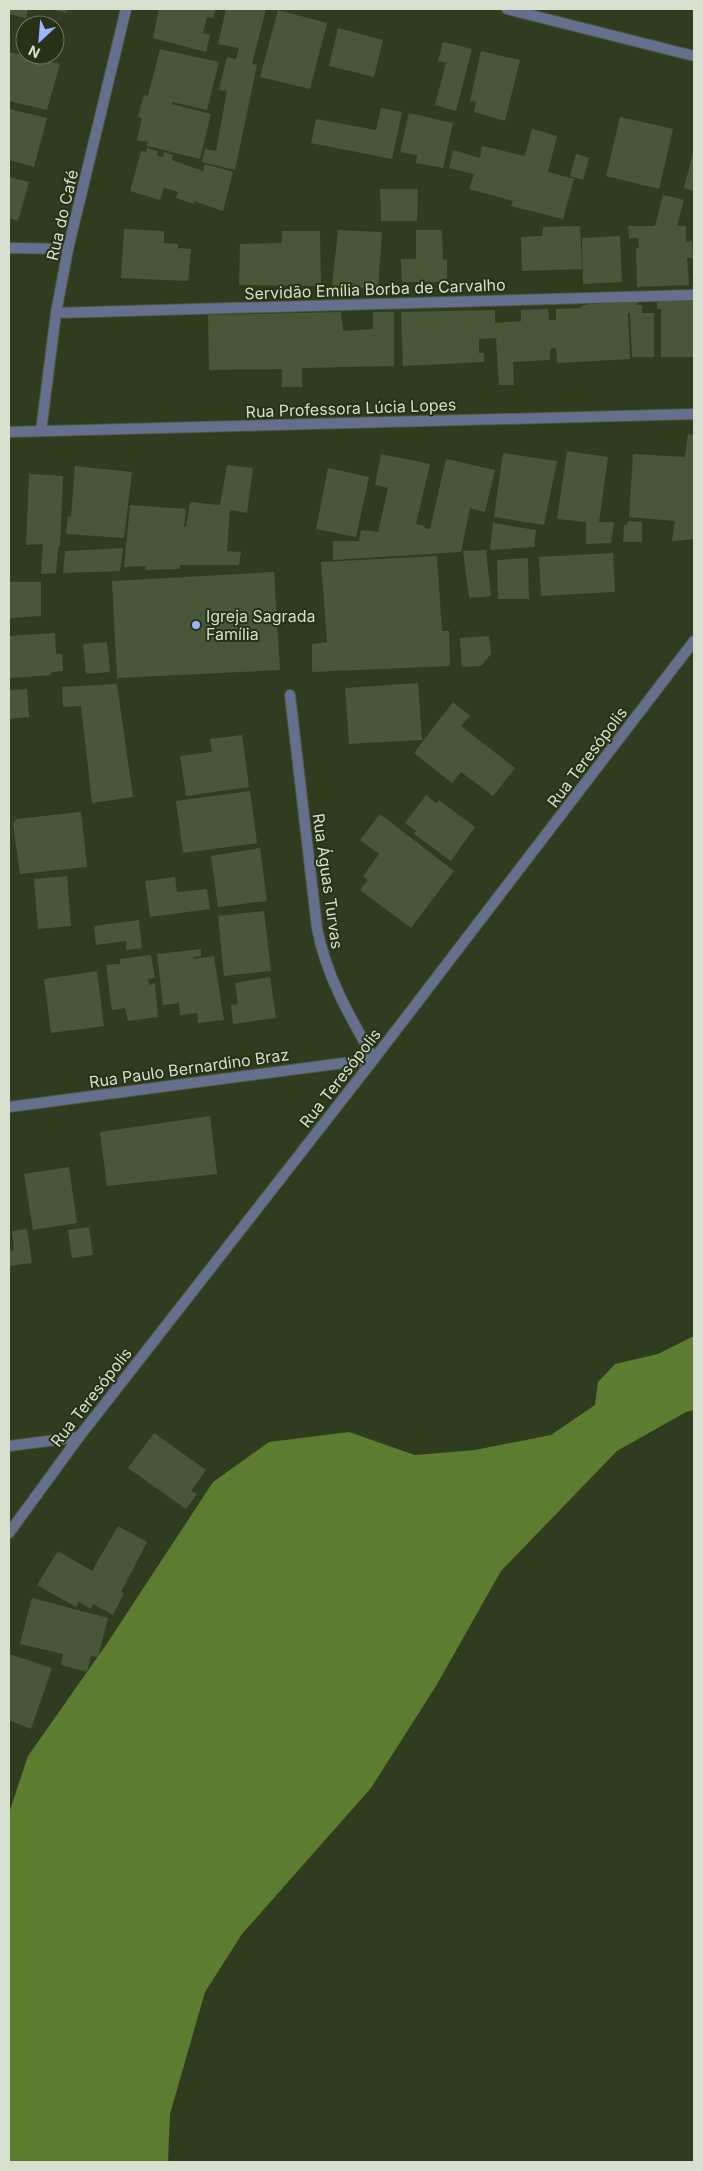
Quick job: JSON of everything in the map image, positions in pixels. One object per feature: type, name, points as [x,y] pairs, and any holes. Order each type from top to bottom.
[{"type":"street","name":"Rua do Café","points":[[41,431],[56,313],[68,249],[126,9]]},
{"type":"street","points":[[507,9],[694,56]]},
{"type":"street","points":[[9,248],[68,249]]},
{"type":"street","name":"Servidão Emília Borba de Carvalho","points":[[56,313],[694,295]]},
{"type":"street","name":"Rua Professora Lúcia Lopes","points":[[9,432],[694,414]]},
{"type":"street","name":"Rua Teresópolis","points":[[9,1532],[79,1437],[374,1059],[694,641]]},
{"type":"street","name":"Rua Águas Turvas","points":[[290,696],[317,928],[322,956],[340,998],[374,1059]]},
{"type":"street","name":"Rua Paulo Bernardino Braz","points":[[9,1107],[374,1059]]},
{"type":"street","points":[[9,1446],[79,1437]]},
{"type":"green space","points":[[694,1336],[694,1410],[686,1412],[617,1451],[501,1571],[436,1686],[371,1788],[242,1934],[205,1992],[170,2114],[168,2162],[9,2162],[9,1813],[28,1756],[106,1645],[213,1482],[269,1442],[349,1432],[415,1455],[475,1450],[551,1435],[595,1405],[598,1382],[615,1364],[658,1354]]},
{"type":"building","points":[[9,9],[28,9],[27,15],[9,14]]},
{"type":"building","points":[[51,9],[67,9],[66,13]]},
{"type":"building","points":[[159,9],[216,9],[213,18],[207,17],[203,33],[210,35],[206,52],[153,38]]},
{"type":"building","points":[[226,9],[266,9],[252,64],[257,65],[235,170],[202,162],[205,149],[216,151],[227,91],[219,90],[227,57],[236,59],[239,48],[218,44]]},
{"type":"building","points":[[278,10],[327,23],[310,89],[260,77]]},
{"type":"building","points":[[338,28],[383,40],[374,77],[329,66]]},
{"type":"building","points":[[443,42],[472,49],[456,111],[435,105],[446,63],[438,61]]},
{"type":"building","points":[[160,49],[219,62],[207,110],[172,102],[172,104],[211,114],[200,159],[147,146],[148,142],[137,140],[142,118],[138,117],[144,95],[148,96]]},
{"type":"building","points":[[481,51],[520,60],[505,121],[474,112],[476,102],[470,101]]},
{"type":"building","points":[[9,52],[15,53],[15,65],[60,65],[47,110],[9,101]]},
{"type":"building","points":[[381,108],[402,112],[392,159],[311,143],[316,119],[376,130]]},
{"type":"building","points":[[9,109],[47,118],[34,167],[9,160]]},
{"type":"building","points":[[409,113],[453,123],[443,168],[416,163],[417,155],[400,152]]},
{"type":"building","points":[[620,117],[673,129],[659,189],[606,176]]},
{"type":"building","points":[[532,129],[557,136],[548,172],[574,179],[563,219],[511,206],[513,201],[469,189],[474,174],[449,168],[453,150],[480,158],[482,146],[525,156]]},
{"type":"building","points":[[147,148],[158,151],[157,156],[163,157],[164,152],[173,155],[172,160],[203,171],[205,164],[233,172],[223,211],[194,201],[194,204],[176,198],[178,192],[164,188],[160,200],[130,191],[141,151],[146,152]]},
{"type":"building","points":[[694,149],[694,191],[684,188]]},
{"type":"building","points":[[576,154],[589,158],[583,180],[570,176]]},
{"type":"building","points":[[9,177],[29,182],[18,221],[9,218]]},
{"type":"building","points":[[380,189],[418,189],[417,221],[381,221]]},
{"type":"building","points":[[663,195],[684,200],[677,226],[686,226],[686,242],[692,241],[693,258],[687,258],[689,285],[637,287],[636,249],[639,248],[638,238],[629,238],[628,226],[655,226]]},
{"type":"building","points":[[580,226],[582,269],[522,271],[521,237],[542,236],[543,227]]},
{"type":"building","points":[[124,229],[164,231],[164,243],[178,244],[178,248],[191,249],[188,281],[121,278]]},
{"type":"building","points":[[338,230],[382,232],[378,290],[332,285]]},
{"type":"building","points":[[416,230],[442,230],[443,260],[447,259],[447,282],[402,282],[401,259],[416,259]]},
{"type":"building","points":[[282,231],[320,231],[321,286],[239,285],[240,244],[282,243]]},
{"type":"building","points":[[620,236],[622,282],[583,284],[582,238]]},
{"type":"building","points":[[694,298],[694,357],[661,357],[661,309],[657,309],[657,300]]},
{"type":"building","points":[[637,301],[637,305],[642,305],[642,313],[654,313],[654,357],[632,357],[630,313],[628,313],[630,359],[557,363],[556,348],[550,349],[550,360],[513,362],[514,385],[499,385],[496,338],[479,339],[479,353],[484,353],[484,362],[403,366],[401,312],[495,310],[495,323],[521,321],[521,310],[548,309],[549,320],[556,320],[556,309],[581,308],[581,306],[589,304]]},
{"type":"building","points":[[341,312],[343,331],[373,329],[373,312],[394,312],[394,366],[302,368],[302,387],[282,387],[282,369],[209,370],[208,315]]},
{"type":"building","points":[[688,434],[694,435],[694,539],[672,541],[675,521],[629,517],[633,454],[685,457]]},
{"type":"building","points":[[567,451],[608,457],[599,522],[614,522],[611,543],[586,544],[586,522],[557,519]]},
{"type":"building","points":[[503,453],[557,461],[544,525],[494,517]]},
{"type":"building","points":[[381,454],[430,464],[416,524],[430,529],[446,459],[495,470],[485,512],[470,508],[461,552],[333,560],[333,541],[359,541],[361,530],[378,532],[388,488],[375,485]]},
{"type":"building","points":[[227,465],[253,468],[247,513],[230,510],[227,551],[241,552],[239,565],[180,565],[179,569],[145,570],[146,566],[124,567],[130,505],[186,509],[184,527],[186,527],[190,502],[220,505]]},
{"type":"building","points":[[75,466],[132,472],[124,538],[66,534],[68,516],[71,517]]},
{"type":"building","points":[[328,468],[369,477],[356,537],[316,529]]},
{"type":"building","points":[[29,474],[63,476],[60,547],[58,547],[56,573],[41,574],[43,544],[26,545]]},
{"type":"building","points":[[628,521],[642,522],[642,542],[623,542],[624,525],[627,525]]},
{"type":"building","points":[[493,523],[536,530],[534,547],[490,550]]},
{"type":"building","points":[[123,548],[120,571],[63,573],[65,551]]},
{"type":"building","points":[[486,550],[491,596],[469,598],[463,551]]},
{"type":"building","points":[[613,553],[615,592],[541,596],[539,557]]},
{"type":"building","points":[[437,556],[442,631],[449,631],[450,666],[312,672],[312,644],[327,642],[321,562]]},
{"type":"building","points":[[528,558],[529,599],[498,599],[497,560]]},
{"type":"building","name":"Igreja Sagrada Família","points":[[274,572],[280,670],[117,678],[112,581]]},
{"type":"building","points":[[9,582],[41,582],[41,616],[9,618]]},
{"type":"building","points":[[55,633],[56,654],[62,654],[63,671],[51,672],[51,675],[9,678],[9,636]]},
{"type":"building","points":[[489,636],[491,654],[481,666],[462,667],[460,638]]},
{"type":"building","points":[[107,642],[110,672],[86,674],[83,644]]},
{"type":"building","points":[[418,683],[422,740],[349,744],[345,688]]},
{"type":"building","points":[[117,684],[133,797],[92,803],[81,706],[63,707],[62,687]]},
{"type":"building","points":[[27,689],[29,717],[9,719],[9,690]]},
{"type":"building","points":[[453,702],[470,716],[461,726],[515,768],[493,796],[461,772],[452,783],[414,753]]},
{"type":"building","points":[[242,735],[249,787],[186,796],[180,756],[212,752],[210,739]]},
{"type":"building","points":[[250,791],[257,843],[183,853],[176,801]]},
{"type":"building","points":[[426,795],[436,803],[439,800],[475,827],[451,861],[414,834],[416,831],[405,823]]},
{"type":"building","points":[[81,812],[87,867],[20,874],[13,824],[16,819]]},
{"type":"building","points":[[380,814],[454,871],[411,928],[360,890],[368,880],[363,876],[379,854],[360,840]]},
{"type":"building","points":[[260,848],[267,901],[218,907],[211,856]]},
{"type":"building","points":[[67,876],[71,926],[38,929],[34,879]]},
{"type":"building","points":[[175,877],[177,892],[207,889],[210,909],[150,917],[145,881]]},
{"type":"building","points":[[264,911],[271,971],[224,976],[218,916]]},
{"type":"building","points":[[139,920],[142,948],[126,950],[126,941],[96,945],[94,926]]},
{"type":"building","points":[[201,949],[201,956],[193,957],[193,959],[214,956],[224,1020],[198,1023],[197,1013],[180,1015],[179,1003],[163,1005],[157,954]]},
{"type":"building","points":[[151,955],[155,978],[148,979],[149,985],[155,983],[158,1017],[128,1021],[125,1008],[112,1010],[106,965],[120,964],[120,959]]},
{"type":"building","points":[[97,971],[104,1026],[51,1033],[44,979]]},
{"type":"building","points":[[270,977],[276,1018],[233,1024],[231,1005],[238,1004],[235,983]]},
{"type":"building","points":[[210,1116],[217,1174],[107,1186],[100,1132]]},
{"type":"building","points":[[69,1167],[77,1223],[33,1230],[24,1174]]},
{"type":"building","points":[[89,1227],[93,1255],[72,1258],[68,1230]]},
{"type":"building","points":[[27,1229],[32,1263],[9,1266],[9,1251],[14,1250],[12,1231]]},
{"type":"building","points":[[154,1433],[206,1470],[191,1491],[197,1494],[186,1509],[128,1468]]},
{"type":"building","points":[[118,1526],[147,1542],[121,1592],[124,1593],[113,1615],[93,1604],[91,1609],[79,1602],[76,1607],[37,1585],[58,1551],[92,1571]]},
{"type":"building","points":[[32,1598],[108,1618],[98,1657],[91,1656],[87,1672],[61,1665],[63,1654],[20,1644]]},
{"type":"building","points":[[9,1654],[52,1668],[31,1729],[9,1720]]},
{"type":"place","name":"Igreja Sagrada Família","points":[[196,625]]}]
